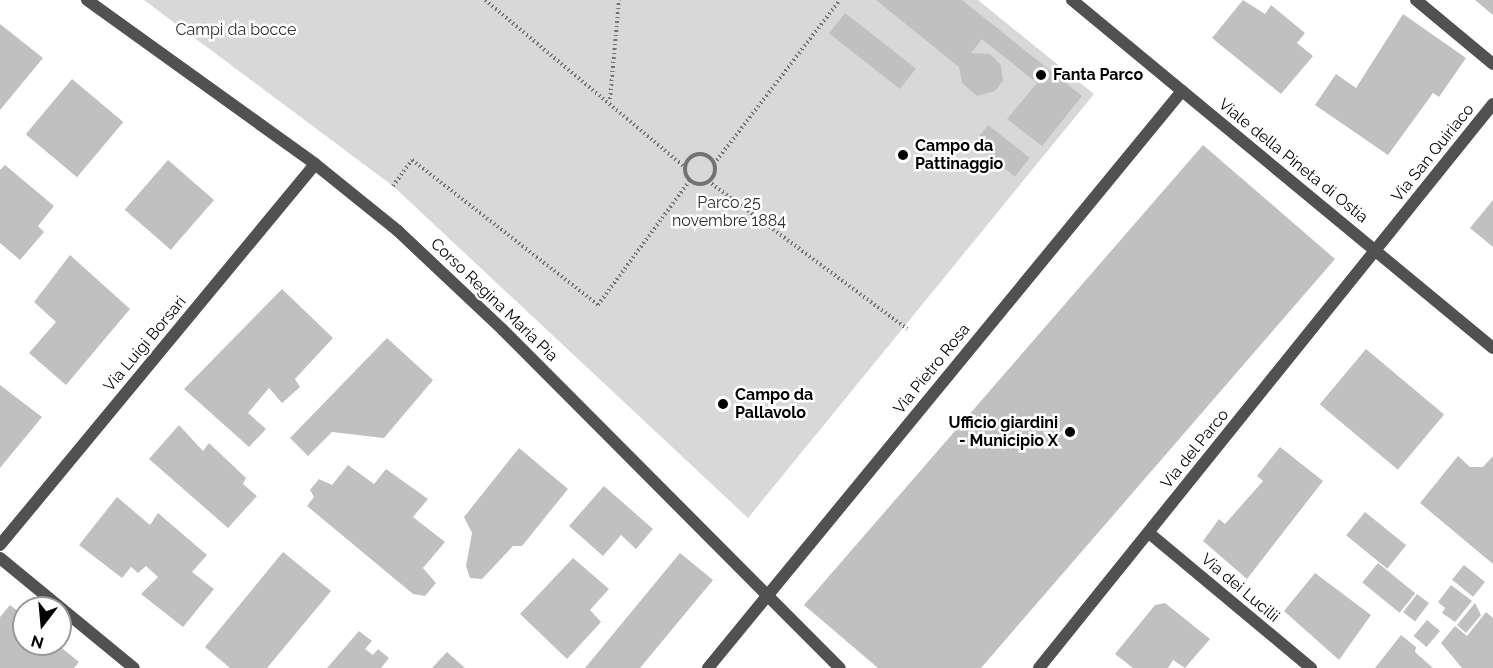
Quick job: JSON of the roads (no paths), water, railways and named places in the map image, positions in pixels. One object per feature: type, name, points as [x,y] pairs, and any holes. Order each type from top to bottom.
[{"type":"street","name":"Corso Regina Maria Pia","points":[[87,0],[315,164],[398,231],[503,330],[840,668]]},
{"type":"street","name":"Viale della Pineta di Ostia","points":[[1072,0],[1493,348]]},
{"type":"street","points":[[1416,0],[1493,64]]},
{"type":"street","name":"Via Pietro Rosa","points":[[708,668],[1182,91]]},
{"type":"street","name":"Via San Quiriaco","points":[[1376,251],[1493,104]]},
{"type":"street","name":"Via Luigi Borsari","points":[[0,545],[315,164]]},
{"type":"street","name":"Via del Parco","points":[[1040,668],[1376,251]]},
{"type":"street","name":"Via dei Lucilii","points":[[1149,533],[1311,668]]},
{"type":"street","points":[[0,558],[134,668]]},
{"type":"place","name":"Fanta Parco","points":[[1041,75]]},
{"type":"place","name":"Campo da Pattinaggio","points":[[903,155]]},
{"type":"place","name":"Campo da Pallavolo","points":[[723,404]]},
{"type":"place","name":"Ufficio giardini - Municipio X","points":[[1070,432]]},
{"type":"park label","name":"Campi da bocce","points":[[236,30]]},
{"type":"park label","name":"Parco 25 novembre 1884","points":[[729,212]]}]
